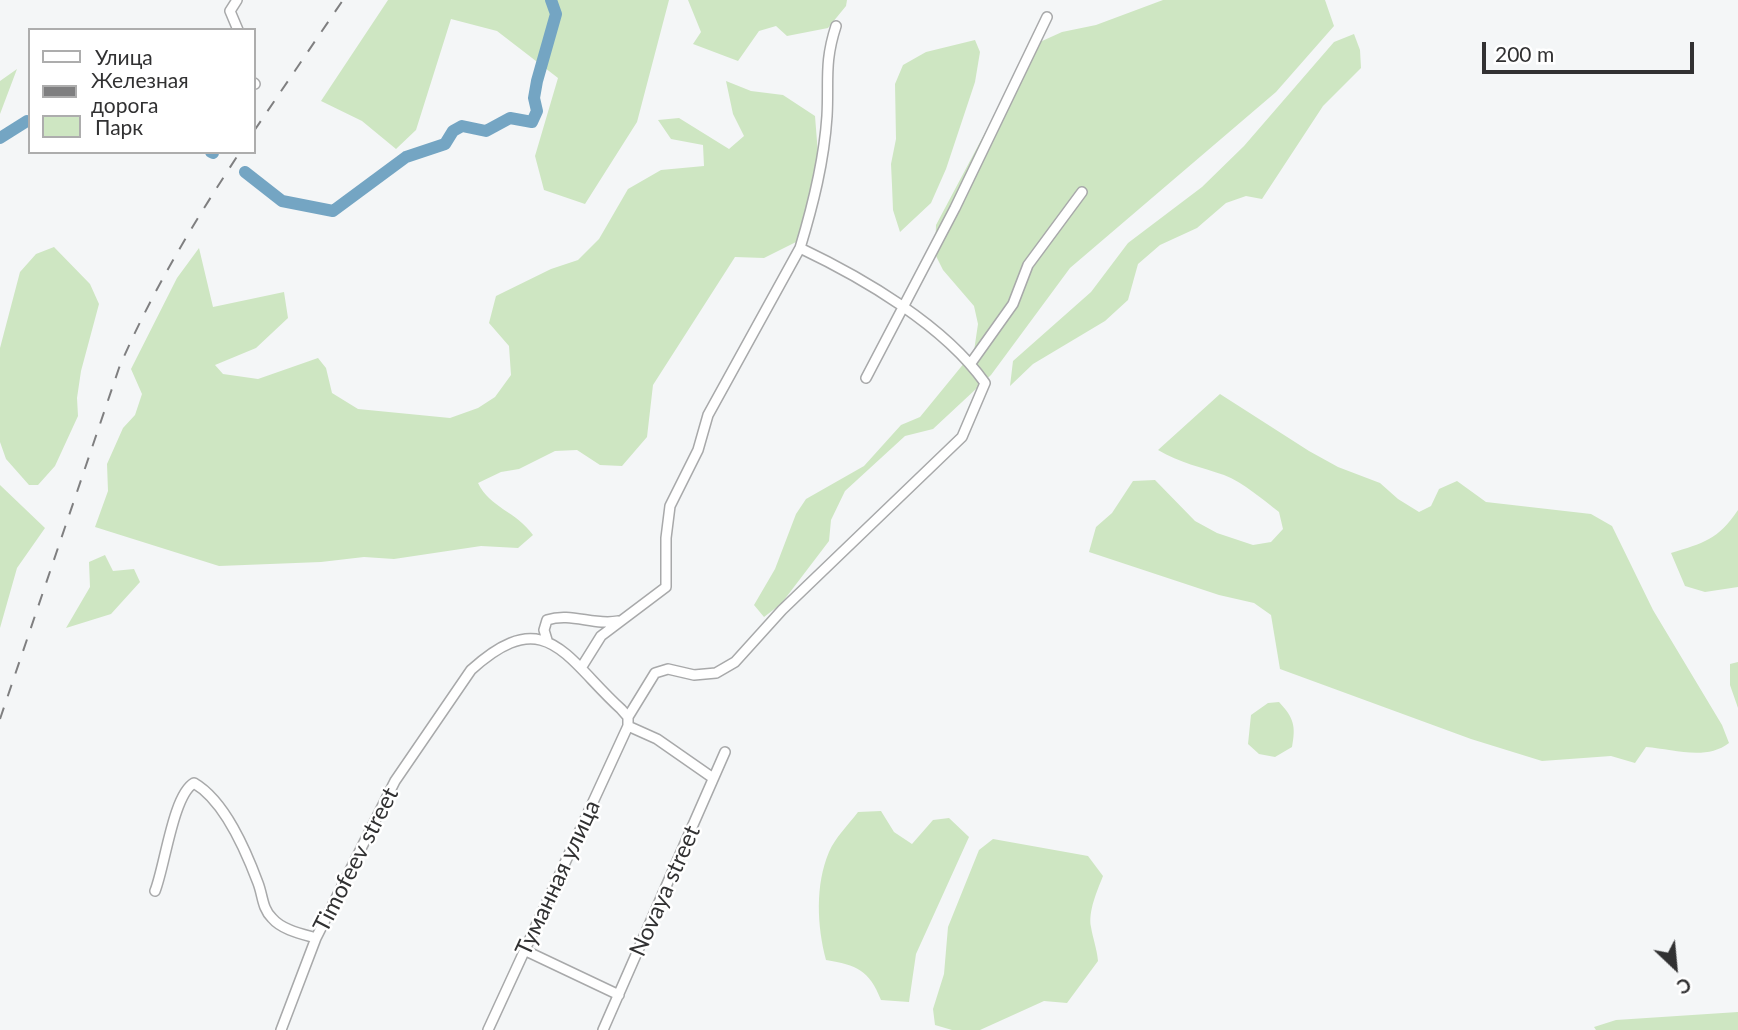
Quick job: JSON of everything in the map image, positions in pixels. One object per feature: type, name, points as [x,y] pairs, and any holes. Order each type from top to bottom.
[{"type":"street","points":[[237,0],[230,12],[237,28]]},
{"type":"street","points":[[866,378],[955,208],[1047,17]]},
{"type":"street","points":[[581,668],[601,636],[666,587],[666,538],[670,506],[698,450],[708,415],[800,248],[817,193],[827,117],[826,55],[836,26]]},
{"type":"street","points":[[800,248],[857,276],[903,308],[971,363],[1013,304],[1028,265],[1082,192]]},
{"type":"street","name":"Туманная улица","points":[[488,1030],[628,722],[654,673],[668,669],[694,675],[716,673],[734,662],[782,610],[962,437],[985,383],[971,363]]},
{"type":"street","points":[[623,620],[601,624],[556,617],[547,620],[544,630],[547,640],[581,668],[628,722],[713,778]]},
{"type":"street","name":"Timofeev street","points":[[281,1030],[316,938],[395,781],[471,670],[490,653],[517,640],[547,640]]},
{"type":"street","name":"Novaya street","points":[[603,1030],[725,752]]},
{"type":"street","points":[[155,891],[179,806],[186,788],[194,783],[203,789],[219,808],[240,843],[261,890],[263,907],[273,921],[316,938]]},
{"type":"street","points":[[524,950],[619,995]]},
{"type":"green space","points":[[388,0],[669,0],[637,122],[585,204],[544,190],[535,156],[558,78],[497,31],[451,19],[416,130],[396,149],[362,121],[321,101]]},
{"type":"green space","points":[[688,0],[847,0],[846,6],[828,28],[787,36],[776,26],[759,31],[738,61],[693,44],[701,32]]},
{"type":"green space","points":[[1163,0],[1325,0],[1334,26],[1276,92],[1070,268],[991,375],[933,429],[905,436],[845,491],[831,520],[829,541],[781,604],[764,617],[754,605],[775,569],[796,514],[806,499],[864,466],[901,425],[920,417],[974,351],[978,324],[974,306],[943,270],[935,254],[936,225],[1031,46],[1062,32],[1096,25]]},
{"type":"green space","points":[[1354,34],[1360,50],[1361,68],[1323,106],[1262,199],[1246,196],[1226,203],[1197,228],[1160,245],[1138,264],[1128,300],[1105,321],[1033,364],[1010,386],[1013,361],[1091,292],[1128,243],[1202,187],[1244,146],[1334,42]]},
{"type":"green space","points":[[975,40],[980,52],[975,82],[946,169],[931,203],[900,232],[893,210],[891,164],[896,139],[895,84],[903,65],[926,52]]},
{"type":"green space","points":[[17,69],[0,114],[0,81]]},
{"type":"green space","points":[[726,81],[751,91],[783,95],[815,116],[818,154],[816,208],[798,241],[764,258],[735,257],[653,385],[647,437],[622,466],[600,465],[577,450],[555,451],[519,469],[501,472],[478,483],[489,498],[519,520],[533,535],[518,548],[481,546],[394,559],[364,557],[321,562],[219,566],[95,527],[108,491],[107,464],[123,428],[135,415],[142,394],[131,369],[177,278],[199,248],[213,307],[284,292],[288,318],[256,348],[215,365],[223,374],[258,379],[318,358],[326,368],[332,393],[358,409],[450,418],[478,408],[495,397],[511,375],[509,346],[489,323],[496,296],[551,269],[578,260],[599,239],[628,189],[661,170],[704,166],[703,145],[671,139],[658,120],[679,118],[729,149],[744,136],[733,114]]},
{"type":"green space","points":[[54,247],[90,284],[99,304],[81,371],[77,398],[78,416],[55,466],[38,485],[29,485],[6,459],[0,442],[0,348],[20,272],[36,254]]},
{"type":"green space","points":[[1220,394],[1309,451],[1338,467],[1380,483],[1419,512],[1431,506],[1439,489],[1457,481],[1486,502],[1591,514],[1612,526],[1653,610],[1722,725],[1729,743],[1700,753],[1646,747],[1635,763],[1611,756],[1542,761],[1471,739],[1280,669],[1271,615],[1254,603],[1219,595],[1089,552],[1096,527],[1112,513],[1133,481],[1155,480],[1195,521],[1217,533],[1253,545],[1271,542],[1283,529],[1279,512],[1246,487],[1224,475],[1182,462],[1158,450]]},
{"type":"green space","points":[[0,485],[45,528],[17,568],[0,628]]},
{"type":"green space","points":[[1738,510],[1738,587],[1705,592],[1685,586],[1671,553],[1709,539],[1724,528]]},
{"type":"green space","points":[[105,555],[113,571],[134,569],[140,582],[111,614],[66,628],[90,587],[89,562]]},
{"type":"green space","points":[[1738,662],[1738,708],[1730,685],[1730,664]]},
{"type":"green space","points":[[1279,702],[1293,723],[1292,747],[1275,757],[1259,754],[1248,744],[1251,715],[1268,703]]},
{"type":"green space","points":[[881,811],[894,832],[912,844],[933,820],[949,818],[969,837],[916,954],[909,1002],[881,1000],[872,982],[861,971],[846,964],[826,960],[821,933],[821,878],[832,847],[858,812]]},
{"type":"green space","points":[[993,839],[1088,856],[1103,876],[1091,915],[1098,961],[1067,1003],[1044,1001],[980,1030],[952,1030],[935,1025],[933,1009],[944,974],[948,927],[979,850]]},
{"type":"green space","points":[[1738,1012],[1738,1030],[1596,1030],[1594,1027],[1616,1020]]},
{"type":"waterway","points":[[245,172],[282,201],[333,211],[406,157],[445,144],[453,131],[462,126],[486,131],[510,118],[532,122],[537,111],[534,98],[537,81],[556,14],[551,0]]},
{"type":"waterway","points":[[0,138],[27,121]]},
{"type":"railway","points":[[256,128],[343,0]]},
{"type":"railway","points":[[0,719],[119,368],[175,257],[239,154]]}]
